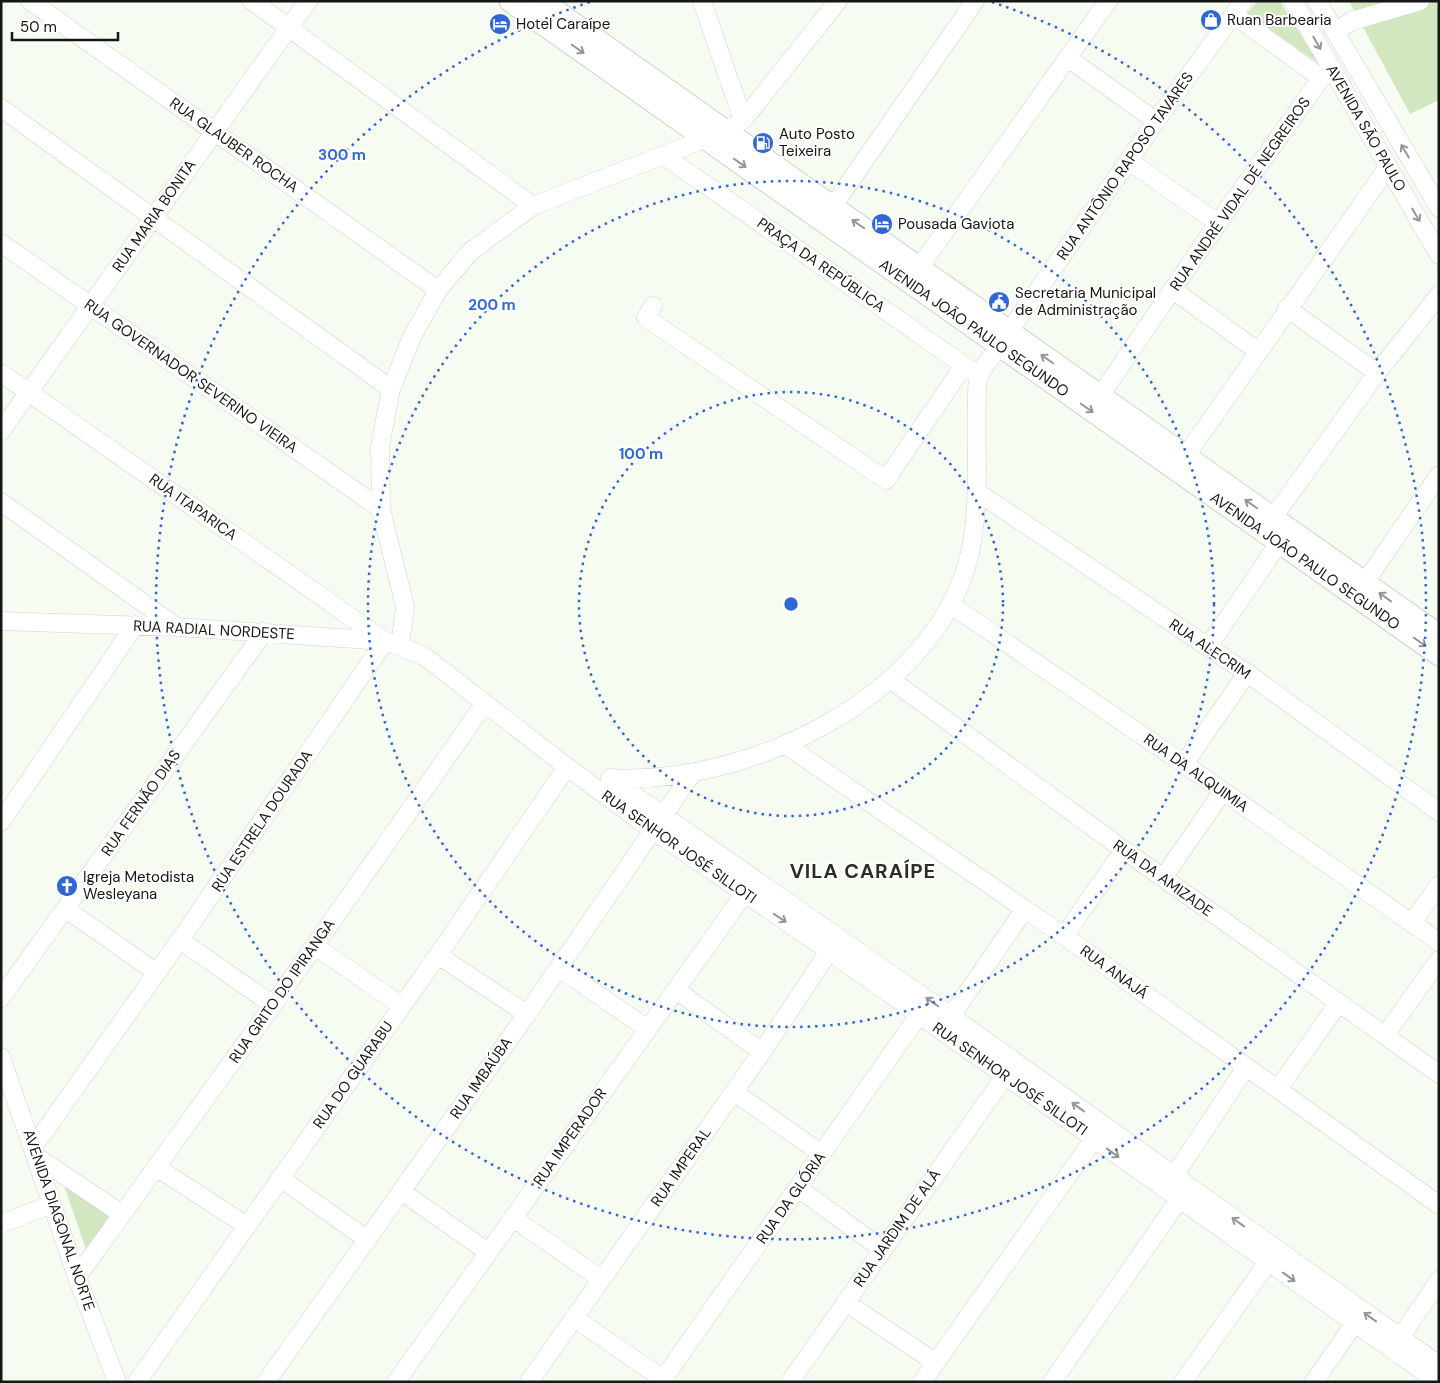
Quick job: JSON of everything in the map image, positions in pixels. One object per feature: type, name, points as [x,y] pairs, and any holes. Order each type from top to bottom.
[{"type":"main road","name":"AVENIDA JOÃO PAULO SEGUNDO","points":[[510,1],[704,138],[1003,338],[1279,543],[1439,655]]},
{"type":"main road","name":"AVENIDA JOÃO PAULO SEGUNDO","points":[[542,1],[734,126],[833,206],[920,268],[1003,338],[1100,396],[1439,635]]},
{"type":"street","name":"RUA GLAUBER ROCHA","points":[[30,1],[438,290]]},
{"type":"street","points":[[252,1],[533,206]]},
{"type":"street","name":"RUA MARIA BONITA","points":[[1,431],[308,1]]},
{"type":"street","points":[[702,1],[734,126]]},
{"type":"street","points":[[392,643],[405,608],[381,509],[380,446],[391,390],[412,337],[438,290],[471,251],[533,206],[734,126],[838,1]]},
{"type":"street","points":[[833,206],[975,1]]},
{"type":"street","name":"AVENIDA SÃO PAULO","points":[[1293,1],[1328,75],[1388,167],[1439,255]]},
{"type":"street","name":"AVENIDA SÃO PAULO","points":[[1317,1],[1439,208]]},
{"type":"street","points":[[1334,32],[1352,21],[1420,1]]},
{"type":"street","points":[[920,268],[1068,58],[1100,4]]},
{"type":"street","points":[[1239,8],[1328,75]]},
{"type":"street","name":"RUA ANTÔNIO RAPOSO TAVARES","points":[[1003,338],[1156,121],[1239,8]]},
{"type":"street","points":[[1068,58],[1156,121]]},
{"type":"street","name":"RUA ANDRÉ VIDAL DE NEGREIROS","points":[[1100,396],[1218,223],[1328,75]]},
{"type":"street","points":[[1,108],[391,390]]},
{"type":"street","name":"PRAÇA DA REPÚBLICA","points":[[663,154],[978,376]]},
{"type":"street","points":[[1129,161],[1218,223]]},
{"type":"street","points":[[1184,456],[1388,167]]},
{"type":"street","name":"RUA GOVERNADOR SEVERINO VIEIRA","points":[[1,243],[381,509]]},
{"type":"street","points":[[1173,290],[1258,352]]},
{"type":"street","points":[[1272,519],[1377,374],[1439,296]]},
{"type":"street","points":[[653,306],[646,318],[810,419],[886,480],[964,366]]},
{"type":"street","points":[[1287,308],[1377,374]]},
{"type":"street","points":[[610,778],[635,780],[693,772],[742,760],[786,745],[863,703],[890,679],[918,649],[951,605],[968,559],[974,530],[978,492],[976,402],[978,376],[1003,338]]},
{"type":"street","name":"RUA ITAPARICA","points":[[1,373],[392,643]]},
{"type":"street","points":[[1365,582],[1439,475]]},
{"type":"street","name":"RUA ALECRIM","points":[[978,492],[1208,646],[1438,809]]},
{"type":"street","points":[[1,502],[177,627]]},
{"type":"street","points":[[1208,646],[1279,543]]},
{"type":"street","name":"RUA DA ALQUIMIA","points":[[951,605],[1184,764],[1439,942]]},
{"type":"street","name":"RUA RADIAL NORDESTE","points":[[2,623],[134,625],[264,632],[392,643],[424,656]]},
{"type":"street","points":[[1,822],[134,625]]},
{"type":"street","name":"RUA FERNÃO DIAS","points":[[1,998],[264,632]]},
{"type":"street","name":"RUA ESTRELA DOURADA","points":[[36,1152],[180,940],[392,643]]},
{"type":"street","name":"RUA SENHOR JOSÉ SILLOTI","points":[[424,656],[567,767],[654,831],[920,1014],[1006,1076],[1174,1176],[1439,1365]]},
{"type":"street","points":[[1184,764],[1247,673]]},
{"type":"street","name":"RUA DA AMIZADE","points":[[890,679],[1338,1004],[1439,1074]]},
{"type":"street","name":"RUA GRITO DO IPIRANGA","points":[[77,1277],[315,946],[484,703]]},
{"type":"street","name":"RUA ANAJÁ","points":[[786,745],[1064,936],[1439,1205]]},
{"type":"street","name":"RUA DO GUARABU","points":[[137,1382],[438,955],[567,767]]},
{"type":"street","name":"RUA IMBAÚBA","points":[[266,1382],[527,1014],[693,772]]},
{"type":"street","name":"RUA SENHOR JOSÉ SILLOTI","points":[[582,778],[610,778],[952,1016],[1099,1132],[1179,1200],[1438,1382]]},
{"type":"street","points":[[1163,878],[1223,791]]},
{"type":"street","points":[[1064,936],[1124,850]]},
{"type":"street","points":[[1412,923],[1439,885]]},
{"type":"street","name":"RUA IMPERADOR","points":[[396,1382],[745,894]]},
{"type":"street","points":[[66,909],[157,974]]},
{"type":"street","points":[[952,1016],[1025,910]]},
{"type":"street","points":[[180,940],[273,1005]]},
{"type":"street","points":[[315,946],[402,1006]]},
{"type":"street","name":"RUA IMPERAL","points":[[528,1382],[762,1052],[829,951]]},
{"type":"street","points":[[438,955],[527,1014]]},
{"type":"street","points":[[1385,1035],[1439,960]]},
{"type":"street","points":[[559,968],[648,1029]]},
{"type":"street","points":[[676,990],[762,1052]]},
{"type":"street","points":[[1278,1090],[1338,1004]]},
{"type":"street","name":"RUA DA GLÓRIA","points":[[662,1380],[920,1014]]},
{"type":"street","name":"AVENIDA DIAGONAL NORTE","points":[[1,1057],[36,1152],[77,1277],[117,1382]]},
{"type":"street","points":[[1174,1176],[1246,1067]]},
{"type":"street","name":"RUA JARDIM DE ALÁ","points":[[790,1382],[882,1248],[1006,1076]]},
{"type":"street","points":[[734,1092],[822,1154]]},
{"type":"street","points":[[922,1382],[1099,1132]]},
{"type":"street","points":[[36,1152],[122,1214]]},
{"type":"street","points":[[156,1167],[247,1226]]},
{"type":"street","points":[[280,1178],[368,1240]]},
{"type":"street","points":[[798,1188],[882,1248]]},
{"type":"street","points":[[401,1191],[488,1252]]},
{"type":"street","points":[[1052,1382],[1179,1200]]},
{"type":"street","points":[[1,1224],[52,1204]]},
{"type":"street","points":[[513,1218],[601,1279]]},
{"type":"street","points":[[1183,1382],[1268,1262]]},
{"type":"street","points":[[1400,1338],[1439,1280]]},
{"type":"street","points":[[845,1302],[935,1362]]},
{"type":"street","points":[[574,1318],[662,1380]]},
{"type":"street","points":[[1314,1382],[1354,1324]]},
{"type":"green space","points":[[1257,1],[1280,1],[1318,63],[1247,13]]},
{"type":"green space","points":[[1349,1],[1439,1],[1439,100],[1410,114]]},
{"type":"green space","points":[[62,1180],[112,1215],[87,1252]]},
{"type":"place","name":"Ruan Barbearia","points":[[1211,20]]},
{"type":"place","name":"Hotel Caraípe","points":[[500,24]]},
{"type":"place","name":"Auto Posto Teixeira","points":[[763,143]]},
{"type":"place","name":"Pousada Gaviota","points":[[882,224]]},
{"type":"place","name":"Secretaria Municipal de Administração","points":[[999,302]]},
{"type":"place","name":"Igreja Metodista Wesleyana","points":[[67,886]]},
{"type":"district","name":"VILA CARAÍPE","points":[[863,871]]}]
